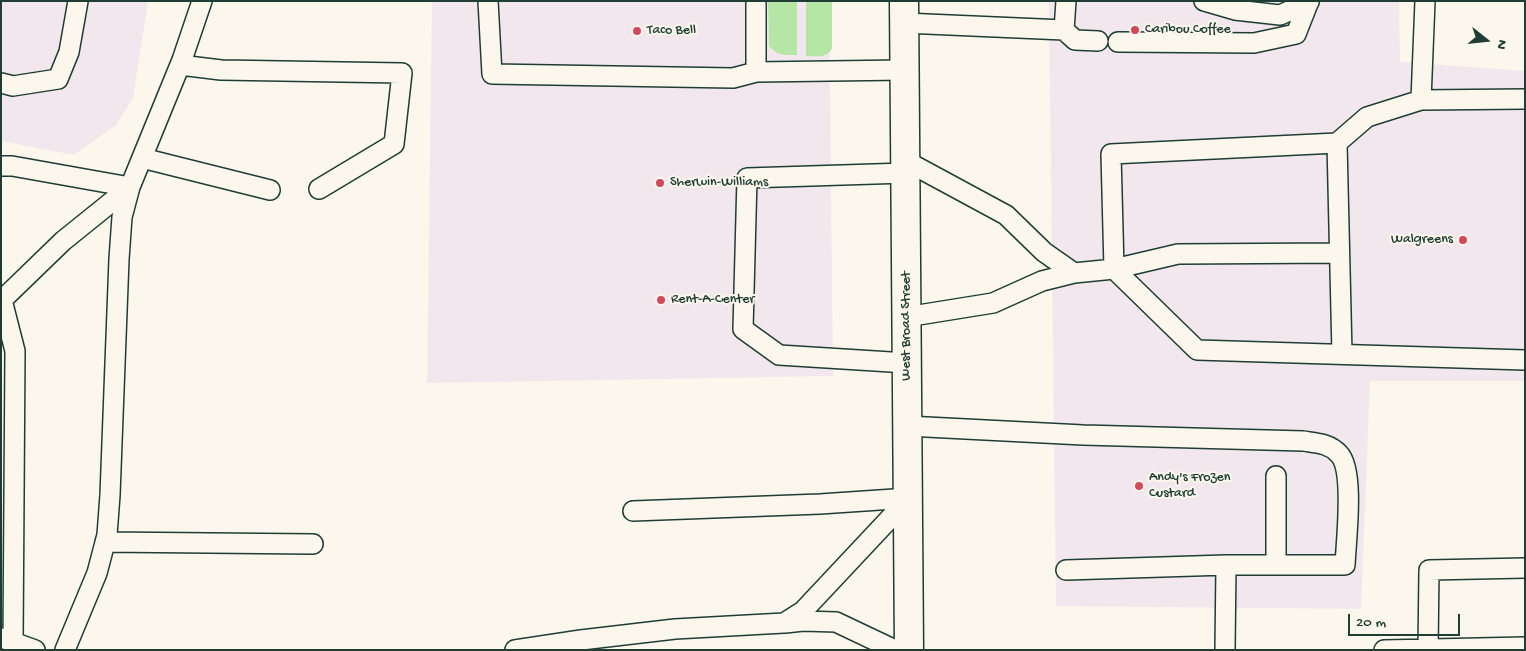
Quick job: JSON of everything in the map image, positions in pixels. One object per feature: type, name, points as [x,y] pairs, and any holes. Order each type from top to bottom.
[{"type":"main road","name":"West Broad Street","points":[[904,12],[909,650]]},
{"type":"lane","points":[[1,82],[13,86],[58,79],[69,52],[78,1]]},
{"type":"lane","points":[[65,650],[97,572],[105,542],[110,495],[122,217],[130,187],[180,65],[202,1]]},
{"type":"lane","points":[[488,1],[492,74],[733,78],[756,72],[904,70]]},
{"type":"lane","points":[[756,1],[756,72]]},
{"type":"lane","points":[[1064,30],[1066,1]]},
{"type":"lane","points":[[1204,1],[1235,10],[1280,15],[1309,2]]},
{"type":"lane","points":[[1421,100],[1425,1]]},
{"type":"lane","points":[[1118,42],[1254,43],[1296,34],[1309,2]]},
{"type":"lane","points":[[904,12],[1064,30],[1075,40],[1098,41]]},
{"type":"lane","points":[[180,65],[221,70],[402,72],[394,144],[319,189]]},
{"type":"lane","points":[[1525,99],[1421,100],[1367,117],[1337,144],[1111,154],[1114,269],[1197,350],[1525,360]]},
{"type":"lane","points":[[1337,144],[1342,354]]},
{"type":"lane","points":[[142,158],[270,190]]},
{"type":"lane","points":[[1,166],[12,166],[130,187]]},
{"type":"lane","points":[[907,363],[779,355],[743,329],[747,178],[906,168],[1006,215],[1044,252],[1074,273]]},
{"type":"lane","points":[[35,650],[7,639],[15,351],[2,300],[63,241],[130,187]]},
{"type":"lane","points":[[906,317],[993,303],[1042,281],[1074,273],[1114,269],[1178,254],[1339,253]]},
{"type":"lane","points":[[907,426],[1083,435],[1303,441],[1328,445],[1340,455],[1349,480],[1345,565],[1226,565],[1066,570]]},
{"type":"lane","points":[[1276,476],[1276,565]]},
{"type":"lane","points":[[634,512],[909,498]]},
{"type":"lane","points":[[784,623],[803,611],[909,498]]},
{"type":"lane","points":[[105,542],[313,544]]},
{"type":"lane","points":[[1225,650],[1226,565]]},
{"type":"lane","points":[[1428,649],[1429,570],[1525,568]]},
{"type":"lane","points":[[515,650],[675,629],[803,621],[836,622],[895,650]]},
{"type":"lane","points":[[1384,650],[1525,647]]},
{"type":"shaded area","points":[[1,1],[148,1],[133,98],[116,125],[74,155],[1,141]]},
{"type":"shaded area","points":[[432,1],[829,1],[833,376],[427,383]]},
{"type":"shaded area","points":[[1049,1],[1399,1],[1400,62],[1525,71],[1525,381],[1370,381],[1361,609],[1056,606]]},
{"type":"green space","points":[[768,1],[797,1],[797,55],[778,53],[769,46]]},
{"type":"green space","points":[[806,1],[832,1],[832,48],[828,54],[806,56]]},
{"type":"place","name":"Caribou Coffee","points":[[1135,30]]},
{"type":"place","name":"Taco Bell","points":[[637,31]]},
{"type":"place","name":"Sherwin-Williams","points":[[660,183]]},
{"type":"place","name":"Walgreens","points":[[1463,240]]},
{"type":"place","name":"Rent-A-Center","points":[[661,300]]},
{"type":"place","name":"Andy's Frozen Custard","points":[[1139,486]]}]
